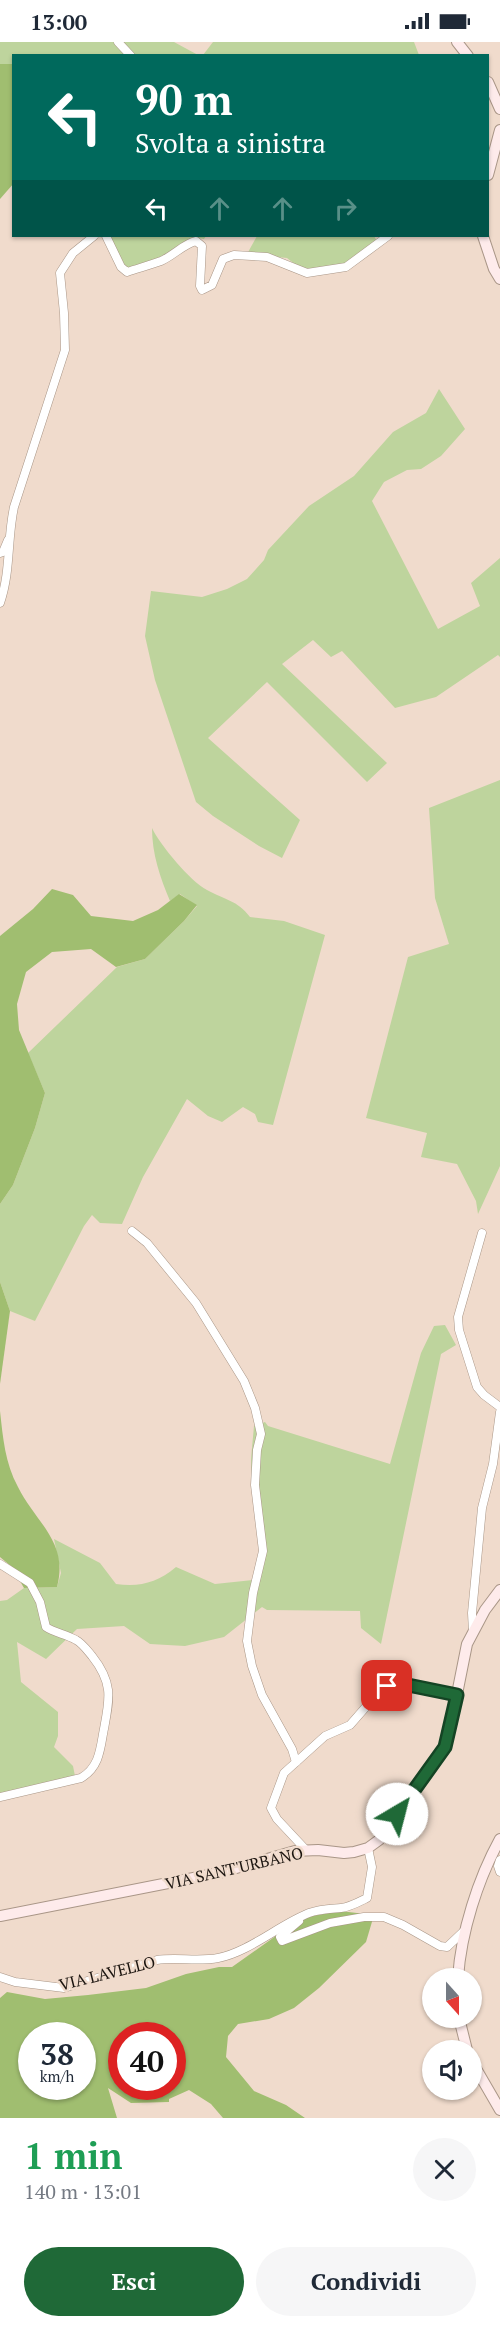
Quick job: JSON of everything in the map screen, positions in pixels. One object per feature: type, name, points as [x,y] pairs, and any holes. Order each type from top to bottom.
[{"type":"street","points":[[118,42],[129,54]]},
{"type":"street","points":[[457,42],[466,54]]},
{"type":"street","points":[[489,84],[500,109]]},
{"type":"street","points":[[489,171],[500,130]]},
{"type":"street","points":[[0,553],[3,552],[8,539],[21,483],[65,350],[60,273],[81,245],[93,237]]},
{"type":"street","points":[[106,237],[121,267],[128,272],[161,261],[190,242],[196,241],[202,246],[200,286],[202,290],[212,285],[223,259],[234,255],[267,257],[307,273],[346,267],[387,237]]},
{"type":"street","points":[[483,237],[494,269],[500,279]]},
{"type":"street","points":[[0,603],[8,574],[8,539]]},
{"type":"street","points":[[132,1231],[147,1243],[196,1303],[244,1381],[255,1408],[261,1434],[257,1450],[255,1485],[263,1551],[253,1593],[247,1641],[252,1666],[262,1695],[290,1745],[296,1762]]},
{"type":"street","points":[[482,1233],[460,1303],[458,1325],[477,1387],[500,1407]]},
{"type":"street","points":[[473,1632],[472,1613],[482,1508],[493,1464],[500,1412]]},
{"type":"street","points":[[0,1564],[30,1583],[40,1602],[46,1627],[76,1640],[89,1653],[105,1673],[110,1696],[100,1754],[93,1769],[81,1778],[0,1797]]},
{"type":"street","points":[[368,1848],[379,1840],[445,1747],[466,1644],[485,1610],[500,1590]]},
{"type":"street","points":[[306,1850],[277,1819],[271,1808],[284,1773],[325,1736],[350,1725],[387,1686],[408,1685],[457,1695]]},
{"type":"street","points":[[460,1968],[467,1927],[486,1865],[500,1839]]},
{"type":"street","name":"VIA SANT'URBANO","points":[[0,1916],[219,1873],[294,1851],[344,1853],[368,1848]]},
{"type":"street","name":"VIA LAVELLO","points":[[0,1977],[15,1982],[64,1988],[157,1960],[220,1958],[261,1940],[306,1914],[328,1908],[342,1908],[367,1898],[372,1867],[368,1848]]},
{"type":"street","points":[[500,1860],[498,1866],[500,1872]]},
{"type":"street","points":[[306,1914],[282,1934],[282,1941],[330,1923],[364,1917],[384,1917],[447,1947],[467,1927]]},
{"type":"street","points":[[482,2079],[500,2110]]},
{"type":"green space","points":[[0,42],[174,42],[196,54],[12,54],[12,64],[0,64]]},
{"type":"green space","points":[[213,42],[414,42],[419,54],[204,54]]},
{"type":"green space","points":[[0,64],[12,64],[12,185],[0,199]]},
{"type":"green space","points":[[108,237],[205,237],[199,238],[131,275],[125,274]]},
{"type":"green space","points":[[256,237],[375,237],[378,243],[357,262],[313,271],[297,266],[287,258],[247,254]]},
{"type":"green space","points":[[439,389],[465,429],[441,456],[421,469],[407,470],[384,482],[372,501],[438,629],[480,606],[471,583],[500,558],[500,657],[498,655],[436,697],[395,708],[342,651],[331,657],[313,640],[282,664],[387,763],[367,782],[267,682],[208,738],[300,820],[282,858],[259,846],[196,802],[155,680],[145,636],[151,591],[202,597],[227,589],[247,579],[264,560],[268,550],[309,506],[354,476],[393,432],[426,413]]},
{"type":"green space","points":[[500,780],[500,1166],[478,1214],[476,1201],[457,1164],[421,1157],[427,1133],[366,1118],[408,957],[449,944],[435,898],[429,808]]},
{"type":"green space","points":[[152,828],[168,853],[192,879],[207,890],[235,904],[250,917],[284,921],[325,935],[273,1125],[258,1122],[255,1114],[243,1107],[222,1122],[208,1116],[187,1099],[143,1177],[122,1224],[100,1223],[92,1215],[84,1226],[35,1321],[10,1311],[0,1282],[0,1204],[13,1185],[35,1128],[45,1093],[28,1053],[117,967],[145,959],[197,906],[180,894],[170,901],[157,865]]},
{"type":"green space","points":[[52,889],[73,895],[91,916],[133,921],[158,910],[179,894],[197,905],[145,959],[116,967],[91,949],[52,952],[26,972],[17,1004],[19,1030],[45,1093],[35,1128],[13,1185],[0,1204],[0,936],[33,909]]},
{"type":"green space","points":[[0,1282],[10,1311],[0,1384]]},
{"type":"green space","points":[[445,1325],[456,1345],[441,1354],[381,1644],[361,1628],[360,1611],[267,1610],[262,1607],[224,1637],[185,1646],[150,1644],[124,1626],[77,1629],[46,1659],[17,1642],[21,1682],[58,1712],[58,1736],[54,1747],[73,1766],[76,1781],[0,1799],[0,1601],[7,1600],[24,1588],[57,1587],[61,1573],[54,1539],[100,1563],[116,1584],[148,1583],[176,1567],[215,1584],[253,1580],[261,1547],[253,1500],[251,1459],[254,1426],[265,1422],[268,1426],[390,1464],[421,1353],[434,1326]]},
{"type":"green space","points":[[0,1411],[10,1469],[25,1500],[55,1545],[60,1571],[57,1587],[24,1588],[12,1567],[0,1557]]},
{"type":"green space","points":[[340,1911],[374,1915],[366,1942],[319,1988],[294,2008],[269,2019],[238,2024],[228,2036],[226,2057],[254,2091],[286,2105],[305,2118],[223,2118],[211,2104],[189,2090],[186,2091],[186,2022],[108,2022],[108,2100],[112,2100],[117,2118],[0,2118],[0,1998],[7,1992],[45,1999],[88,1995],[146,1988],[186,1974],[219,1967],[232,1967],[301,1918]]},
{"type":"green space","points":[[126,2100],[169,2100],[169,2102],[131,2103]]},
{"type":"route","points":[[387,1686],[408,1685],[457,1695],[445,1747],[397,1814]]}]
